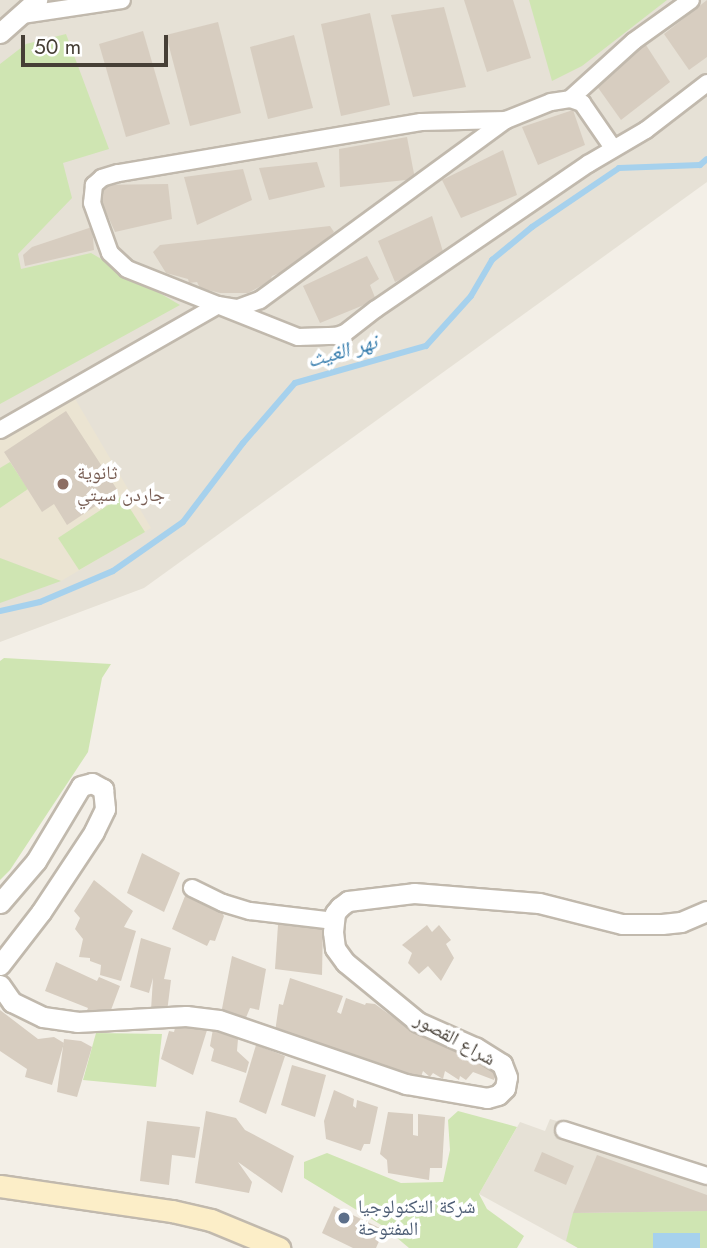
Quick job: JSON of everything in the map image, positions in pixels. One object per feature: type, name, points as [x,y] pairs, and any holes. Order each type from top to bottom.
[{"type":"main road","points":[[0,1186],[172,1211],[211,1220],[279,1248]]},
{"type":"street","points":[[0,33],[37,0]]},
{"type":"street","points":[[22,15],[122,0]]},
{"type":"street","points":[[570,99],[634,41],[691,0]]},
{"type":"street","points":[[506,120],[421,122],[118,173],[98,181],[92,191],[92,203],[116,260],[135,274],[298,337],[327,337],[345,333],[376,309],[613,148],[646,130],[707,83]]},
{"type":"street","points":[[0,430],[218,305],[238,308],[260,300],[506,120],[551,102],[570,99],[582,103],[613,148]]},
{"type":"street","points":[[0,903],[36,861],[81,786],[92,783],[103,789],[105,809],[94,832],[41,912],[0,965]]},
{"type":"street","points":[[192,888],[223,903],[250,911],[334,921],[335,913],[348,901],[414,893],[539,904],[622,924],[671,923],[707,911]]},
{"type":"street","name":"شراع القصور","points":[[0,985],[12,1002],[43,1017],[77,1022],[205,1017],[406,1084],[487,1098],[502,1092],[507,1077],[502,1064],[494,1057],[418,1022],[345,962],[335,948],[334,921]]},
{"type":"street","points":[[564,1130],[707,1176]]},
{"type":"shaded area","points":[[0,0],[707,0],[707,182],[144,588],[0,642]]},
{"type":"shaded area","name":"ثانوية جاردن سيتي","points":[[74,397],[151,528],[61,581],[0,558],[0,440]]},
{"type":"shaded area","points":[[550,1119],[707,1166],[707,1248],[578,1248],[479,1194],[520,1122],[545,1131]]},
{"type":"green space","points":[[529,0],[667,0],[582,66],[552,81]]},
{"type":"green space","points":[[66,34],[109,149],[63,163],[72,198],[18,254],[21,269],[91,253],[180,305],[0,404],[0,64],[26,44]]},
{"type":"green space","points":[[10,462],[28,489],[0,508],[0,468]]},
{"type":"green space","points":[[122,496],[145,532],[79,570],[58,538]]},
{"type":"green space","points":[[0,558],[61,581],[0,603]]},
{"type":"green space","points":[[4,658],[111,664],[102,678],[88,752],[10,870],[0,880],[0,661]]},
{"type":"green space","points":[[96,1033],[162,1034],[156,1087],[83,1080]]},
{"type":"green space","points":[[458,1111],[517,1127],[479,1194],[487,1209],[524,1236],[517,1248],[409,1248],[383,1226],[304,1178],[304,1162],[327,1153],[401,1183],[443,1182],[450,1150],[448,1120]]},
{"type":"green space","points":[[707,1211],[707,1248],[700,1248],[699,1233],[653,1234],[653,1248],[578,1248],[566,1241],[573,1213]]},
{"type":"water","points":[[653,1233],[700,1233],[700,1248],[653,1248]]},
{"type":"building","points":[[464,0],[513,0],[531,58],[487,72]]},
{"type":"building","points":[[707,0],[707,57],[689,70],[664,34]]},
{"type":"building","points":[[444,7],[466,87],[413,97],[391,15]]},
{"type":"building","points":[[370,13],[390,105],[341,116],[321,24]]},
{"type":"building","points":[[218,22],[241,113],[190,126],[166,35]]},
{"type":"building","points":[[143,31],[170,124],[126,137],[99,44]]},
{"type":"building","points":[[294,35],[313,108],[268,119],[250,47]]},
{"type":"building","points":[[644,42],[670,82],[621,120],[594,82]]},
{"type":"building","points":[[573,110],[585,145],[538,165],[522,127]]},
{"type":"building","points":[[407,137],[415,179],[340,187],[339,149]]},
{"type":"building","points":[[503,150],[517,195],[461,218],[442,180]]},
{"type":"building","points":[[317,162],[325,187],[269,200],[259,168]]},
{"type":"building","points":[[243,169],[252,200],[197,225],[184,177]]},
{"type":"building","points":[[168,184],[172,219],[115,232],[94,185]]},
{"type":"building","points":[[432,216],[445,258],[395,282],[378,241]]},
{"type":"building","points":[[330,226],[334,232],[295,267],[272,276],[270,281],[248,293],[220,293],[200,288],[197,282],[189,283],[188,279],[166,273],[153,252],[160,245]]},
{"type":"building","points":[[92,227],[94,250],[25,266],[23,255],[32,247]]},
{"type":"building","points":[[367,256],[379,279],[370,285],[376,300],[320,323],[303,286]]},
{"type":"building","points":[[66,411],[118,491],[67,525],[54,504],[42,512],[4,452]]},
{"type":"building","points":[[142,853],[180,873],[164,912],[127,893]]},
{"type":"building","points":[[94,880],[133,911],[124,927],[136,931],[121,981],[100,975],[101,965],[90,961],[90,958],[79,957],[83,939],[75,929],[80,918],[74,911]]},
{"type":"building","points":[[187,891],[219,908],[224,916],[215,941],[210,940],[207,946],[172,929]]},
{"type":"building","points":[[278,925],[323,925],[322,975],[275,969]]},
{"type":"building","points":[[427,925],[432,932],[439,925],[451,940],[446,944],[454,958],[441,981],[428,966],[419,974],[408,963],[412,953],[402,945]]},
{"type":"building","points":[[141,938],[171,948],[164,979],[171,980],[167,1012],[151,1010],[153,978],[149,993],[130,987]]},
{"type":"building","points":[[232,956],[266,969],[259,1010],[250,1008],[245,1020],[221,1014]]},
{"type":"building","points":[[56,962],[97,981],[99,977],[120,986],[111,1010],[85,1015],[88,1008],[45,991]]},
{"type":"building","points":[[290,978],[343,996],[337,1012],[341,1014],[346,998],[365,1005],[375,1004],[412,1031],[498,1068],[494,1080],[473,1072],[466,1080],[460,1076],[459,1080],[445,1071],[443,1079],[433,1073],[430,1077],[423,1071],[421,1077],[380,1067],[325,1045],[323,1050],[303,1043],[303,1038],[275,1032],[279,1004],[283,1005]]},
{"type":"building","points":[[0,1010],[38,1039],[54,1037],[64,1043],[52,1085],[25,1077],[27,1069],[0,1051]]},
{"type":"building","points":[[176,1024],[208,1027],[193,1075],[161,1059],[169,1031],[174,1032]]},
{"type":"building","points":[[213,1029],[238,1039],[237,1051],[249,1062],[246,1073],[211,1061],[214,1049],[210,1046]]},
{"type":"building","points":[[64,1039],[81,1041],[92,1047],[77,1097],[57,1092]]},
{"type":"building","points":[[256,1045],[285,1056],[266,1114],[239,1102]]},
{"type":"building","points":[[292,1065],[326,1075],[315,1117],[281,1105]]},
{"type":"building","points":[[334,1090],[354,1099],[353,1106],[356,1108],[357,1100],[378,1107],[370,1144],[364,1144],[361,1151],[326,1139],[324,1121]]},
{"type":"building","points":[[206,1111],[236,1118],[245,1130],[294,1156],[282,1193],[238,1162],[252,1182],[249,1193],[195,1183]]},
{"type":"building","points":[[388,1112],[413,1114],[413,1135],[418,1136],[418,1114],[445,1117],[442,1168],[430,1168],[429,1180],[388,1173],[387,1160],[380,1154]]},
{"type":"building","points":[[147,1121],[200,1127],[195,1158],[172,1155],[169,1185],[140,1181]]},
{"type":"building","points":[[542,1152],[574,1166],[566,1185],[534,1171]]},
{"type":"building","points":[[597,1155],[707,1195],[707,1211],[573,1213]]},
{"type":"building","name":"شركة التكنولوجيا المفتوحة","points":[[334,1206],[384,1230],[376,1248],[353,1248],[322,1233]]},
{"type":"waterway","name":"نهر الغيث","points":[[0,611],[40,602],[113,571],[183,522],[243,443],[295,383],[426,346],[471,296],[492,260],[532,227],[619,168],[700,165],[707,159]]},
{"type":"place","name":"ثانوية جاردن سيتي","points":[[63,484]]},
{"type":"place","name":"شركة التكنولوجيا المفتوحة","points":[[344,1218]]}]
